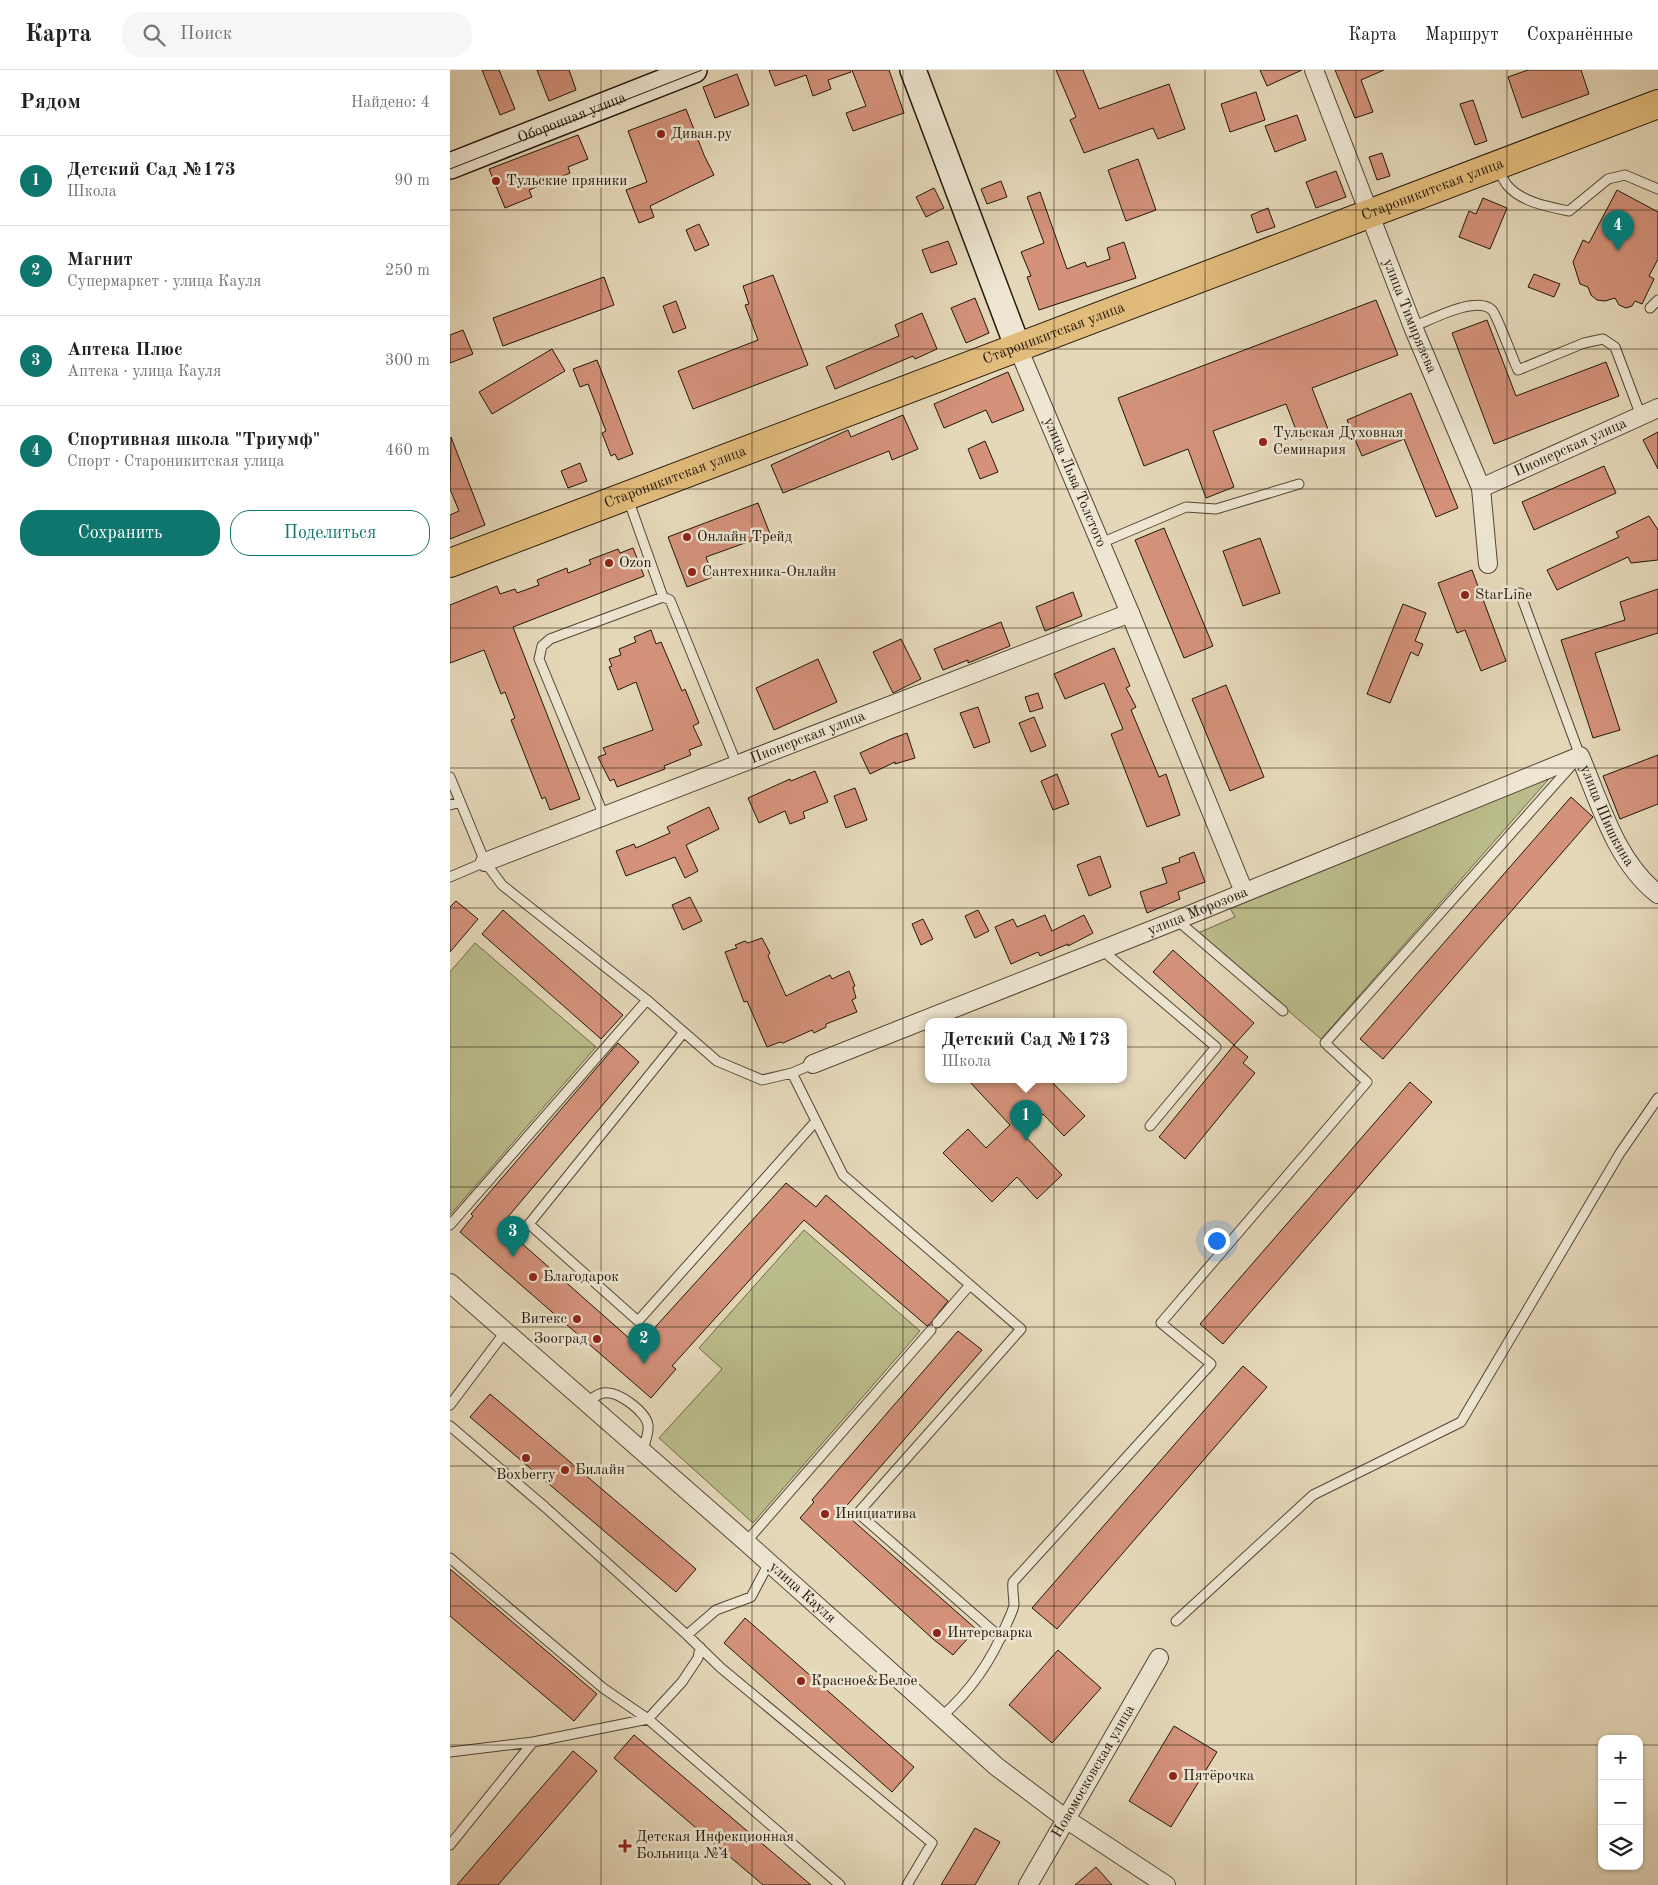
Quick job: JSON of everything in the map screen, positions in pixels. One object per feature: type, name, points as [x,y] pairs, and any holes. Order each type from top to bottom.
[{"type":"main road","name":"Староникитская улица","points":[[450,563],[1658,104]]},
{"type":"street","name":"Оборонная улица","points":[[450,166],[694,70]]},
{"type":"street","name":"улица Льва Толстого","points":[[913,70],[1018,348],[1130,613],[1244,892]]},
{"type":"street","name":"улица Тимирязева","points":[[1314,70],[1413,326],[1482,488],[1488,564]]},
{"type":"street","name":"Пионерская улица","points":[[1482,488],[1658,408]]},
{"type":"street","name":"Пионерская улица","points":[[485,862],[1130,613]]},
{"type":"street","name":"улица Морозова","points":[[930,1018],[1177,920],[1580,756]]},
{"type":"street","name":"улица Шишкина","points":[[1580,756],[1605,817],[1626,857],[1648,887],[1658,894]]},
{"type":"street","name":"улица Морозова","points":[[813,1064],[925,1020]]},
{"type":"street","name":"улица Кауля","points":[[450,1284],[746,1542],[997,1767],[1066,1819],[1166,1885]]},
{"type":"street","name":"Новомосковская улица","points":[[1028,1885],[1159,1658]]},
{"type":"lane","points":[[1496,164],[1507,185],[1524,197],[1546,207],[1569,211],[1608,179],[1625,175],[1658,189]]},
{"type":"lane","points":[[1650,308],[1658,300]]},
{"type":"lane","points":[[1413,326],[1462,307],[1481,304],[1493,311],[1518,370],[1584,344],[1604,339],[1615,347],[1641,416]]},
{"type":"lane","points":[[1100,543],[1186,507],[1216,509],[1298,484]]},
{"type":"lane","points":[[627,496],[663,598]]},
{"type":"lane","points":[[941,1717],[954,1706],[980,1676],[1001,1638],[1014,1606],[1013,1582],[1211,1364],[1161,1323],[1367,1082],[1325,1043],[1580,756],[1520,593]]},
{"type":"lane","points":[[604,816],[539,659],[542,646],[550,638],[663,598],[670,600],[737,765]]},
{"type":"lane","points":[[450,777],[485,862],[502,885],[647,1000],[717,1061],[762,1080],[792,1073],[813,1064]]},
{"type":"lane","points":[[450,805],[460,802]]},
{"type":"lane","points":[[450,877],[485,862]]},
{"type":"lane","points":[[1177,920],[1283,1011]]},
{"type":"lane","points":[[1102,950],[1216,1048],[1150,1126]]},
{"type":"lane","points":[[450,1225],[647,1000]]},
{"type":"lane","points":[[684,1032],[529,1224],[638,1321],[816,1121]]},
{"type":"lane","points":[[792,1073],[843,1175],[969,1286],[1021,1329],[858,1513],[1001,1638]]},
{"type":"lane","points":[[1176,1621],[1313,1495],[1462,1422],[1620,1153],[1658,1098]]},
{"type":"lane","points":[[746,1542],[969,1286]]},
{"type":"lane","points":[[450,1405],[505,1332]]},
{"type":"lane","points":[[586,1402],[603,1393],[614,1393],[623,1397],[646,1418],[648,1427],[647,1437],[642,1451]]},
{"type":"lane","points":[[450,1426],[545,1507],[687,1634],[722,1668],[932,1843],[907,1885]]},
{"type":"lane","points":[[450,1558],[603,1688],[648,1719],[840,1885]]},
{"type":"lane","points":[[687,1634],[716,1610],[751,1597],[769,1563]]},
{"type":"lane","points":[[451,1752],[533,1742],[648,1719],[682,1682],[698,1658],[700,1647]]},
{"type":"lane","points":[[450,1845],[533,1742]]},
{"type":"green space","points":[[1555,772],[1321,1039],[1198,933],[1235,917],[1229,906]]},
{"type":"green space","points":[[475,943],[596,1047],[450,1215],[450,972]]},
{"type":"green space","points":[[804,1230],[920,1331],[753,1523],[659,1438],[722,1369],[699,1348]]},
{"type":"building","points":[[482,70],[499,70],[515,109],[500,115]]},
{"type":"building","points":[[537,70],[569,70],[576,90],[549,101]]},
{"type":"building","points":[[769,70],[850,70],[851,72],[828,80],[831,89],[813,96],[806,75],[775,86]]},
{"type":"building","points":[[852,70],[889,70],[904,113],[853,131],[846,113],[866,106]]},
{"type":"building","points":[[1056,70],[1083,70],[1099,109],[1169,84],[1185,129],[1158,139],[1153,128],[1084,153],[1070,120],[1076,117]]},
{"type":"building","points":[[1260,70],[1302,70],[1267,86]]},
{"type":"building","points":[[1335,70],[1384,70],[1361,80],[1373,112],[1355,118]]},
{"type":"building","points":[[1528,70],[1581,70],[1589,94],[1522,118],[1508,77]]},
{"type":"building","points":[[737,74],[749,105],[715,118],[703,87]]},
{"type":"building","points":[[1256,92],[1265,120],[1230,132],[1221,104]]},
{"type":"building","points":[[1473,100],[1487,141],[1475,145],[1460,104]]},
{"type":"building","points":[[686,109],[714,175],[650,206],[654,217],[639,223],[626,190],[647,182],[628,131]]},
{"type":"building","points":[[1297,115],[1306,140],[1275,152],[1265,126]]},
{"type":"building","points":[[578,135],[588,159],[568,167],[570,173],[529,190],[532,197],[505,208],[489,169]]},
{"type":"building","points":[[1382,153],[1390,176],[1377,180],[1369,157]]},
{"type":"building","points":[[1138,159],[1156,210],[1126,221],[1108,170]]},
{"type":"building","points":[[1336,171],[1346,197],[1316,208],[1306,182]]},
{"type":"building","points":[[1001,181],[1007,197],[987,204],[981,189]]},
{"type":"building","points":[[934,188],[944,208],[926,217],[916,197]]},
{"type":"building","points":[[1617,190],[1658,212],[1658,259],[1649,276],[1654,279],[1642,304],[1635,301],[1632,306],[1626,308],[1619,305],[1615,298],[1605,301],[1597,300],[1591,295],[1588,287],[1580,284],[1573,262],[1583,240],[1589,243]]},
{"type":"building","points":[[1040,192],[1067,269],[1085,262],[1087,267],[1110,259],[1107,248],[1124,242],[1136,278],[1039,310],[1027,277],[1031,276],[1021,252],[1044,243],[1027,197]]},
{"type":"building","points":[[1483,198],[1507,208],[1490,249],[1459,237],[1469,211],[1476,214]]},
{"type":"building","points":[[1268,208],[1275,227],[1257,233],[1251,215]]},
{"type":"building","points":[[699,224],[709,245],[695,251],[686,230]]},
{"type":"building","points":[[948,241],[957,264],[931,273],[922,250]]},
{"type":"building","points":[[1534,274],[1560,284],[1554,297],[1528,287]]},
{"type":"building","points":[[773,275],[808,365],[693,409],[678,371],[758,340],[745,305],[749,304],[743,286]]},
{"type":"building","points":[[604,277],[614,305],[503,346],[493,318]]},
{"type":"building","points":[[975,298],[989,333],[966,343],[951,308]]},
{"type":"building","points":[[1376,300],[1398,355],[1312,388],[1328,429],[1300,440],[1286,404],[1213,431],[1234,487],[1206,498],[1188,449],[1144,466],[1118,398]]},
{"type":"building","points":[[676,301],[686,328],[673,333],[663,306]]},
{"type":"building","points":[[922,313],[937,349],[915,359],[913,356],[835,389],[826,367],[899,336],[895,325]]},
{"type":"building","points":[[1487,320],[1516,396],[1606,362],[1619,396],[1494,444],[1452,333]]},
{"type":"building","points":[[463,330],[473,354],[450,363],[450,335]]},
{"type":"building","points":[[552,349],[565,371],[492,414],[479,392]]},
{"type":"building","points":[[597,360],[633,454],[618,460],[615,454],[611,456],[602,433],[606,431],[588,384],[580,387],[573,369]]},
{"type":"building","points":[[1008,372],[1024,410],[992,423],[986,410],[944,428],[934,404]]},
{"type":"building","points":[[1411,393],[1458,508],[1436,517],[1404,439],[1362,456],[1347,420]]},
{"type":"building","points":[[903,415],[918,449],[892,460],[889,451],[783,493],[771,465],[848,430],[851,437]]},
{"type":"building","points":[[1658,432],[1658,469],[1643,440]]},
{"type":"building","points":[[451,437],[485,525],[450,539],[450,515],[459,511],[450,489]]},
{"type":"building","points":[[985,441],[998,472],[980,479],[968,449]]},
{"type":"building","points":[[580,463],[587,481],[568,488],[561,471]]},
{"type":"building","points":[[1604,466],[1616,493],[1534,530],[1522,502]]},
{"type":"building","points":[[758,503],[770,534],[706,557],[713,577],[687,587],[668,537]]},
{"type":"building","points":[[1649,516],[1658,530],[1658,560],[1631,563],[1628,557],[1557,590],[1547,570],[1619,537],[1616,532]]},
{"type":"building","points":[[1164,528],[1213,646],[1184,658],[1135,540]]},
{"type":"building","points":[[1260,538],[1280,593],[1243,606],[1223,551]]},
{"type":"building","points":[[633,548],[644,576],[513,627],[580,799],[550,810],[545,797],[542,799],[511,720],[515,718],[505,692],[501,694],[484,650],[450,663],[450,605],[497,586],[500,594],[515,589],[517,593],[539,585],[537,580],[567,568],[568,573],[591,564],[589,560],[618,549],[620,553]]},
{"type":"building","points":[[1472,570],[1506,661],[1481,671],[1465,630],[1457,633],[1438,583]]},
{"type":"building","points":[[1658,589],[1658,633],[1595,653],[1620,730],[1593,738],[1561,640],[1625,620],[1620,602]]},
{"type":"building","points":[[1073,592],[1082,616],[1045,631],[1036,607]]},
{"type":"building","points":[[1403,604],[1426,613],[1415,641],[1423,644],[1418,656],[1411,652],[1390,703],[1367,694]]},
{"type":"building","points":[[1001,622],[1010,646],[968,663],[968,660],[943,670],[934,649]]},
{"type":"building","points":[[651,630],[656,644],[661,642],[682,691],[685,689],[699,723],[693,726],[702,745],[689,750],[691,755],[664,766],[665,769],[617,787],[614,779],[610,781],[598,757],[606,754],[603,748],[653,730],[636,682],[618,690],[609,667],[612,666],[609,659],[621,655],[619,649],[636,642],[634,637]]},
{"type":"building","points":[[901,639],[921,679],[893,693],[873,652]]},
{"type":"building","points":[[1114,648],[1130,686],[1126,688],[1136,707],[1131,710],[1159,777],[1166,774],[1180,815],[1147,827],[1111,734],[1123,729],[1104,683],[1065,699],[1054,674]]},
{"type":"building","points":[[818,659],[837,702],[774,730],[756,688]]},
{"type":"building","points":[[1226,685],[1264,777],[1230,791],[1192,699]]},
{"type":"building","points":[[1038,693],[1043,708],[1030,712],[1025,697]]},
{"type":"building","points":[[978,707],[990,742],[974,748],[960,713]]},
{"type":"building","points":[[1034,717],[1046,746],[1031,752],[1019,723]]},
{"type":"building","points":[[907,733],[915,758],[895,764],[895,762],[870,774],[860,753]]},
{"type":"building","points":[[1658,755],[1658,804],[1620,819],[1603,776]]},
{"type":"building","points":[[815,771],[828,802],[803,812],[805,818],[790,824],[785,811],[759,823],[748,798],[790,779],[791,781]]},
{"type":"building","points":[[1057,774],[1069,804],[1053,810],[1041,781]]},
{"type":"building","points":[[855,788],[867,820],[846,828],[834,796]]},
{"type":"building","points":[[1571,797],[1593,817],[1383,1059],[1360,1039]]},
{"type":"building","points":[[709,807],[719,829],[686,845],[698,871],[685,878],[675,857],[626,876],[616,851],[634,844],[636,848],[670,833],[667,827]]},
{"type":"building","points":[[1194,852],[1205,882],[1178,892],[1180,899],[1147,913],[1140,892],[1167,883],[1162,868],[1180,862],[1179,858]]},
{"type":"building","points":[[1100,856],[1111,887],[1089,896],[1077,865]]},
{"type":"building","points":[[690,897],[702,921],[683,930],[672,905]]},
{"type":"building","points":[[456,901],[478,919],[450,952],[450,907]]},
{"type":"building","points":[[503,910],[623,1015],[601,1039],[482,934]]},
{"type":"building","points":[[978,910],[989,931],[975,938],[965,916]]},
{"type":"building","points":[[1045,915],[1052,931],[1084,915],[1093,933],[1068,946],[1068,944],[1040,956],[1038,952],[1011,964],[995,927],[1013,919],[1017,927]]},
{"type":"building","points":[[923,919],[933,939],[921,945],[912,924]]},
{"type":"building","points":[[762,938],[770,953],[768,956],[786,996],[830,975],[832,979],[849,971],[855,986],[853,987],[856,998],[852,1000],[857,1012],[826,1024],[826,1027],[814,1033],[812,1030],[783,1043],[780,1042],[767,1047],[747,1001],[744,1002],[725,952],[737,948],[735,945],[745,941],[748,943]]},
{"type":"building","points":[[1173,950],[1254,1023],[1234,1045],[1153,972]]},
{"type":"building","points":[[618,1043],[639,1062],[501,1225],[638,1346],[786,1183],[816,1207],[826,1195],[948,1301],[930,1324],[927,1326],[804,1220],[672,1366],[676,1369],[651,1398],[460,1232],[473,1216],[471,1214]]},
{"type":"building","points":[[1234,1045],[1248,1057],[1243,1063],[1255,1073],[1185,1159],[1159,1137]]},
{"type":"building","points":[[1410,1082],[1432,1102],[1223,1344],[1200,1324]]},
{"type":"building","points":[[971,1083],[1053,1083],[1085,1116],[1064,1136],[1043,1114],[1023,1134],[1062,1175],[1037,1199],[1017,1177],[992,1202],[943,1153],[968,1129],[986,1148],[1010,1125]]},
{"type":"building","points":[[958,1331],[982,1350],[842,1511],[976,1629],[953,1655],[800,1518],[814,1502],[812,1500]]},
{"type":"building","points":[[1243,1366],[1267,1387],[1057,1629],[1032,1608]]},
{"type":"building","points":[[490,1394],[696,1569],[676,1592],[470,1417]]},
{"type":"building","points":[[450,1569],[597,1694],[574,1721],[450,1616]]},
{"type":"building","points":[[745,1618],[914,1767],[892,1792],[724,1643]]},
{"type":"building","points":[[1058,1650],[1101,1688],[1052,1743],[1009,1705]]},
{"type":"building","name":"Пятёрочка","points":[[1174,1726],[1217,1752],[1171,1827],[1129,1801]]},
{"type":"building","points":[[634,1735],[811,1885],[763,1885],[614,1758]]},
{"type":"building","points":[[573,1751],[597,1771],[498,1885],[457,1885]]},
{"type":"building","points":[[975,1828],[1000,1842],[975,1885],[941,1885]]},
{"type":"building","points":[[1096,1867],[1112,1885],[1075,1885]]},
{"type":"tram line","points":[[450,169],[702,70]]},
{"type":"place","name":"Диван.ру","points":[[661,134]]},
{"type":"place","name":"Тульские пряники","points":[[496,181]]},
{"type":"place","name":"Спортивная школа \"Триумф\"","points":[[1618,251]]},
{"type":"place","name":"Тульская Духовная Семинария","points":[[1263,442]]},
{"type":"place","name":"Онлайн Трейд","points":[[687,537]]},
{"type":"place","name":"Ozon","points":[[609,563]]},
{"type":"place","name":"Сантехника-Онлайн","points":[[692,572]]},
{"type":"place","name":"StarLine","points":[[1465,595]]},
{"type":"place","name":"Детский Сад №173","points":[[1026,1141]]},
{"type":"place","name":"Аптека Плюс","points":[[513,1257]]},
{"type":"place","name":"Благодарок","points":[[533,1277]]},
{"type":"place","name":"Витекс","points":[[577,1319]]},
{"type":"place","name":"Зооград","points":[[597,1339]]},
{"type":"place","name":"Магнит","points":[[644,1364]]},
{"type":"place","name":"Boxberry","points":[[526,1458]]},
{"type":"place","name":"Билайн","points":[[565,1470]]},
{"type":"place","name":"Инициатива","points":[[825,1514]]},
{"type":"place","name":"Интерсварка","points":[[937,1633]]},
{"type":"place","name":"Красное&Белое","points":[[801,1681]]},
{"type":"place","name":"Пятёрочка","points":[[1173,1776]]},
{"type":"place","name":"Детская Инфекционная Больница №4","points":[[625,1846]]}]
